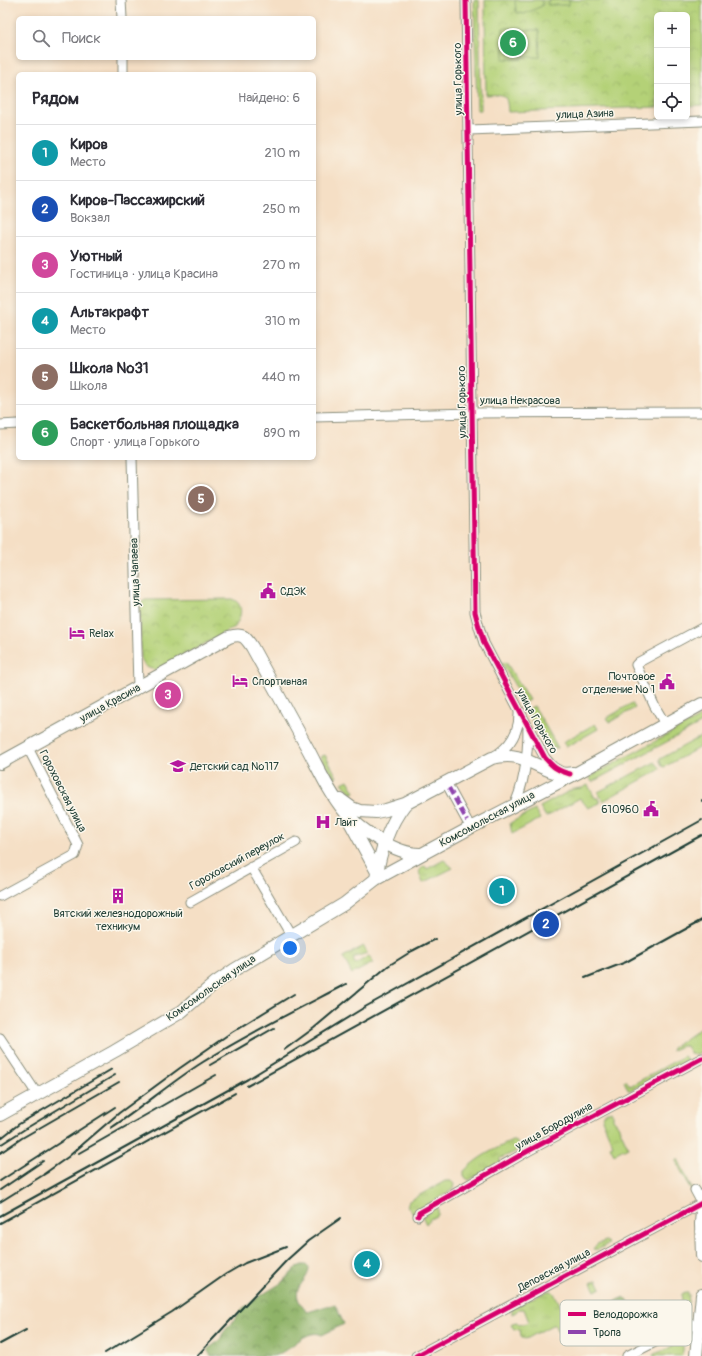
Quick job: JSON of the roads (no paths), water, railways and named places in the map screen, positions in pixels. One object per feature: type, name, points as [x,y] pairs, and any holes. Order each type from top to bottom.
[{"type":"main road","name":"улица Красина","points":[[0,763],[229,637],[236,635],[242,636],[248,640],[331,791]]},
{"type":"main road","name":"Комсомольская улица","points":[[0,1115],[181,1012],[220,980],[291,935],[344,904],[376,875],[421,854],[702,704]]},
{"type":"main road","points":[[331,791],[352,808],[360,811],[376,812],[405,804],[492,758],[510,756],[525,760],[552,771],[573,773]]},
{"type":"main road","points":[[331,791],[344,810],[376,875]]},
{"type":"main road","points":[[376,875],[384,843],[391,824],[405,804]]},
{"type":"main road","points":[[344,810],[360,827],[384,843],[416,855],[421,854]]},
{"type":"main road","points":[[702,1210],[702,1256]]},
{"type":"main road","points":[[696,1356],[702,1295]]},
{"type":"street","points":[[121,0],[122,16]]},
{"type":"street","name":"улица Горького","points":[[466,0],[476,612],[484,643],[545,758],[559,771],[573,773]]},
{"type":"street","points":[[123,60],[123,72]]},
{"type":"street","name":"улица Азина","points":[[469,130],[702,122]]},
{"type":"street","name":"улица Некрасова","points":[[316,417],[472,413],[702,412]]},
{"type":"street","points":[[0,425],[16,424]]},
{"type":"street","name":"улица Чапаева","points":[[132,460],[138,687]]},
{"type":"street","points":[[665,724],[654,705],[636,665],[702,628]]},
{"type":"street","points":[[492,758],[507,746],[513,738],[518,727],[519,710]]},
{"type":"street","name":"улица Горького","points":[[515,804],[522,784],[528,726]]},
{"type":"street","name":"Гороховская улица","points":[[0,896],[75,855],[78,845],[28,748]]},
{"type":"street","points":[[450,788],[467,821]]},
{"type":"street","name":"Гороховский переулок","points":[[190,902],[296,842]]},
{"type":"street","points":[[251,867],[291,935]]},
{"type":"street","points":[[0,1038],[37,1094]]},
{"type":"street","name":"улица Бородулина","points":[[418,1216],[419,1213],[528,1152],[702,1058]]},
{"type":"street","name":"Деповская улица","points":[[416,1356],[700,1197]]},
{"type":"street","points":[[692,1326],[699,1323]]},
{"type":"street","points":[[627,1356],[647,1346]]},
{"type":"railway","points":[[0,1216],[248,1079],[365,1007],[702,820]]},
{"type":"railway","points":[[247,1086],[702,835]]},
{"type":"railway","points":[[585,978],[626,962],[702,920]]},
{"type":"railway","points":[[284,1050],[314,1028],[388,966],[435,939]]},
{"type":"railway","points":[[111,1128],[220,1051],[346,984]]},
{"type":"railway","points":[[44,1174],[68,1157],[119,1113],[180,1068],[232,1032],[294,994]]},
{"type":"railway","points":[[210,1065],[274,1028]]},
{"type":"railway","points":[[0,1139],[19,1124],[112,1069]]},
{"type":"railway","points":[[0,1145],[115,1075]]},
{"type":"railway","points":[[79,1153],[216,1075]]},
{"type":"railway","points":[[0,1153],[22,1138],[119,1082]]},
{"type":"railway","points":[[0,1223],[235,1093]]},
{"type":"railway","points":[[0,1181],[115,1107]]},
{"type":"railway","points":[[0,1190],[43,1161]]},
{"type":"railway","points":[[0,1202],[48,1172]]},
{"type":"railway","points":[[197,1356],[287,1260],[308,1241],[341,1218]]},
{"type":"railway","points":[[105,1353],[172,1312],[226,1274],[245,1263],[286,1247]]},
{"type":"railway","points":[[0,1344],[26,1330]]},
{"type":"place","name":"Баскетбольная площадка","points":[[513,43]]},
{"type":"place","name":"Школа №31","points":[[201,499]]},
{"type":"place","name":"СДЭК","points":[[268,591]]},
{"type":"place","name":"Relax","points":[[77,633]]},
{"type":"place","name":"Спортивная","points":[[240,681]]},
{"type":"place","name":"Почтовое отделение № 1","points":[[667,682]]},
{"type":"place","name":"Уютный","points":[[168,695]]},
{"type":"place","name":"Детский сад №117","points":[[178,766]]},
{"type":"place","name":"610960","points":[[651,809]]},
{"type":"place","name":"Лайт","points":[[323,822]]},
{"type":"place","name":"Киров","points":[[502,891]]},
{"type":"place","name":"Вятский железнодорожный техникум","points":[[118,896]]},
{"type":"place","name":"Киров-Пассажирский","points":[[546,924]]},
{"type":"place","name":"Альтакрафт","points":[[367,1264]]}]
